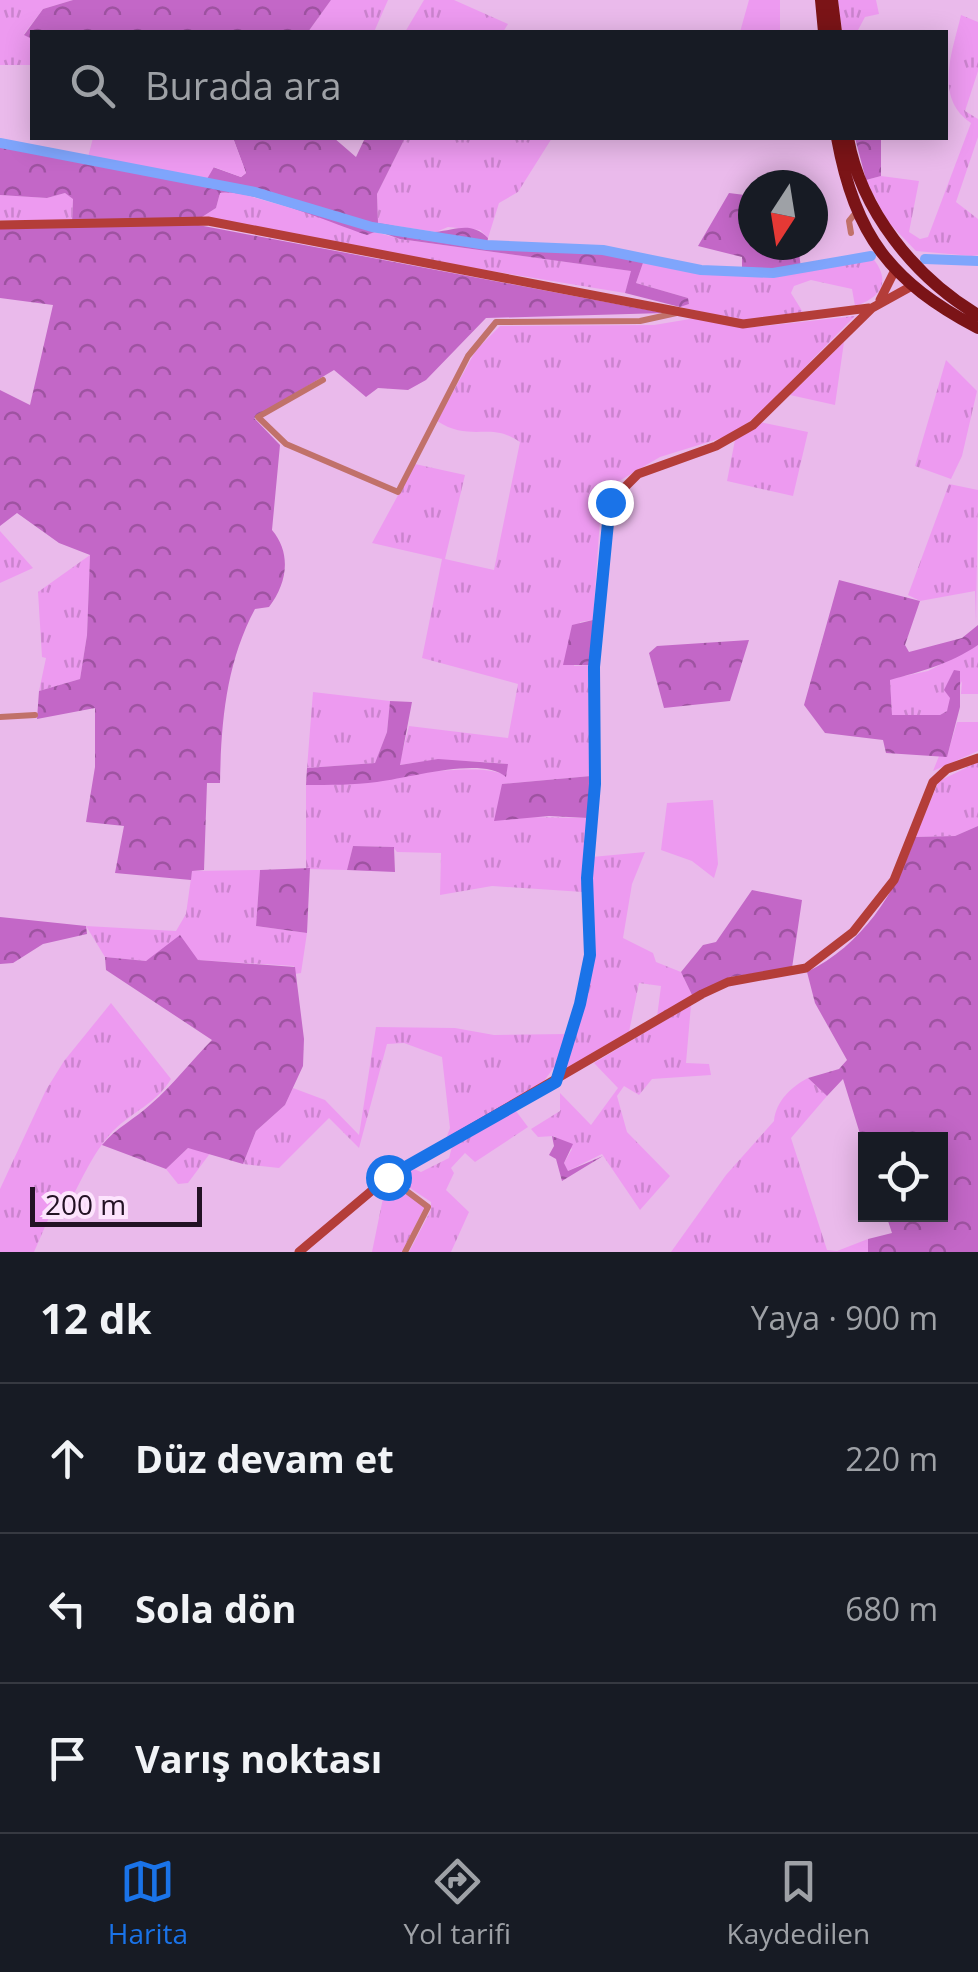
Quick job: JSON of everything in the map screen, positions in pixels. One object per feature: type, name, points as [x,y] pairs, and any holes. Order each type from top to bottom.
[{"type":"highway","points":[[821,0],[824,30]]},
{"type":"highway","points":[[832,0],[836,30]]},
{"type":"highway","points":[[837,140],[858,209],[894,272],[910,287],[978,328]]},
{"type":"highway","points":[[849,140],[868,201],[926,272],[978,315]]},
{"type":"highway","points":[[894,272],[911,256]]},
{"type":"highway","points":[[910,287],[926,272]]},
{"type":"street","points":[[851,233],[849,220],[858,209]]},
{"type":"street","points":[[0,225],[208,221],[755,324],[875,305],[910,287]]},
{"type":"street","points":[[556,1082],[580,1004],[590,955],[587,878],[595,784],[594,667],[610,502],[638,474],[716,446],[753,425],[875,305],[894,272]]},
{"type":"street","points":[[323,380],[258,418],[280,441],[398,492],[468,356],[496,322],[640,321],[682,311]]},
{"type":"street","points":[[0,717],[35,715]]},
{"type":"street","points":[[300,1252],[388,1177],[716,986],[794,972],[820,959],[867,918],[889,889],[933,782],[947,769],[978,758]]},
{"type":"street","points":[[388,1177],[428,1208],[406,1252]]},
{"type":"green space","points":[[0,0],[73,0],[43,9],[24,34],[30,38],[30,65],[0,65]]},
{"type":"green space","points":[[73,0],[331,0],[309,30],[30,30],[30,38],[24,35],[43,9]]},
{"type":"green space","points":[[331,0],[388,0],[375,30],[309,30]]},
{"type":"green space","points":[[424,0],[454,0],[508,24],[504,30],[406,30]]},
{"type":"green space","points":[[749,0],[780,0],[780,30],[741,30]]},
{"type":"green space","points":[[838,0],[876,0],[879,14],[865,17],[858,30],[842,30]]},
{"type":"green space","points":[[961,15],[978,22],[978,71],[965,111],[978,119],[978,137],[956,202],[978,219],[978,255],[972,256],[916,251],[888,222],[866,180],[881,176],[919,181],[909,232],[920,239],[928,237],[971,123],[959,113],[949,87]]},
{"type":"green space","points":[[92,140],[234,140],[246,173],[241,177],[214,167],[207,179],[88,157]]},
{"type":"green space","points":[[234,140],[336,140],[356,157],[364,140],[404,140],[377,194],[378,223],[428,232],[469,228],[488,238],[487,245],[603,250],[644,260],[636,283],[688,298],[689,304],[680,307],[625,293],[631,271],[400,239],[377,231],[367,235],[271,201],[233,193],[220,193],[216,208],[202,217],[72,223],[73,199],[65,193],[47,198],[0,195],[0,143],[188,177],[213,167],[241,177],[246,173]]},
{"type":"green space","points":[[404,140],[551,140],[518,192],[499,203],[488,238],[480,230],[448,227],[436,232],[378,223],[377,194]]},
{"type":"green space","points":[[856,140],[881,140],[881,176],[866,180]]},
{"type":"green space","points":[[231,191],[400,239],[632,271],[625,293],[382,253],[202,217],[216,208],[220,193]]},
{"type":"green space","points":[[65,193],[73,198],[72,223],[0,220],[0,195],[47,198]]},
{"type":"green space","points":[[729,193],[738,194],[738,256],[698,246]]},
{"type":"green space","points":[[193,224],[664,313],[486,318],[426,380],[408,390],[378,388],[366,397],[334,370],[254,418],[280,445],[272,530],[282,549],[285,568],[275,598],[269,607],[255,609],[237,651],[224,716],[220,783],[207,783],[204,870],[192,871],[191,880],[115,873],[124,826],[86,822],[95,767],[95,708],[37,719],[39,691],[80,679],[87,635],[90,555],[59,543],[17,513],[0,526],[0,390],[30,405],[53,305],[0,298],[0,229]]},
{"type":"green space","points":[[871,256],[882,280],[873,298],[855,306],[852,289],[811,280],[794,286],[791,293],[804,314],[744,321],[680,307],[689,304],[688,298],[636,283],[644,260],[730,271]]},
{"type":"green space","points":[[742,260],[800,260],[801,268],[742,272]]},
{"type":"green space","points":[[855,316],[758,415],[731,435],[660,457],[602,491],[593,620],[580,622],[574,666],[590,665],[591,776],[502,784],[523,817],[588,818],[583,892],[492,886],[440,895],[441,853],[397,852],[393,847],[353,846],[347,870],[306,869],[306,785],[443,770],[492,771],[506,776],[507,764],[453,761],[399,765],[409,726],[508,738],[518,684],[422,658],[442,559],[372,543],[415,464],[465,475],[445,559],[494,570],[520,442],[499,433],[460,431],[437,421],[476,350],[500,326],[654,325],[696,318],[745,328]]},
{"type":"green space","points":[[844,342],[835,405],[790,395]]},
{"type":"green space","points":[[946,360],[977,391],[962,456],[951,479],[915,466]]},
{"type":"green space","points":[[760,422],[808,432],[793,496],[727,481],[735,440]]},
{"type":"green space","points":[[949,484],[978,490],[976,625],[975,591],[920,601],[908,595]]},
{"type":"green space","points":[[0,531],[33,568],[0,583]]},
{"type":"green space","points":[[90,555],[87,635],[80,679],[39,691],[46,658],[42,657],[38,592]]},
{"type":"green space","points":[[839,580],[920,601],[905,645],[909,652],[962,638],[978,625],[978,645],[967,652],[890,680],[892,715],[940,715],[947,711],[950,698],[944,690],[954,670],[960,671],[960,707],[947,757],[886,753],[883,740],[825,733],[804,705]]},
{"type":"green space","points":[[593,620],[590,665],[563,665],[572,625]]},
{"type":"green space","points":[[749,640],[730,701],[664,708],[649,653],[657,646]]},
{"type":"green space","points":[[978,645],[978,694],[961,694],[962,681],[947,711],[940,715],[892,715],[890,679],[928,671]]},
{"type":"green space","points":[[313,692],[390,701],[387,732],[375,763],[307,768]]},
{"type":"green space","points":[[390,701],[412,702],[400,765],[438,759],[508,764],[506,777],[495,771],[463,768],[368,783],[306,785],[307,768],[375,763],[387,732]]},
{"type":"green space","points":[[957,722],[978,722],[978,751],[933,771],[939,756],[947,756]]},
{"type":"green space","points":[[978,762],[978,826],[955,836],[915,837],[939,781]]},
{"type":"green space","points":[[591,776],[588,818],[549,816],[494,821],[502,784]]},
{"type":"green space","points":[[713,800],[718,864],[714,878],[692,861],[661,850],[667,803]]},
{"type":"green space","points":[[978,826],[978,1252],[868,1252],[868,1239],[892,1233],[888,1222],[948,1222],[948,1132],[859,1132],[843,1079],[827,1096],[808,1078],[839,1069],[847,1060],[815,1003],[807,972],[844,948],[874,915],[898,878],[915,837],[955,836]]},
{"type":"green space","points":[[353,846],[394,847],[395,872],[347,870]]},
{"type":"green space","points":[[645,852],[632,884],[623,938],[653,953],[656,962],[681,972],[692,995],[657,1017],[661,986],[639,983],[629,1032],[565,1069],[589,983],[592,857]]},
{"type":"green space","points":[[310,868],[307,933],[256,926],[260,870]]},
{"type":"green space","points":[[260,870],[256,926],[307,933],[301,973],[295,974],[294,966],[198,960],[191,954],[164,949],[146,961],[105,957],[86,926],[176,931],[186,914],[192,871]]},
{"type":"green space","points":[[752,890],[802,900],[792,968],[730,977],[692,995],[681,972],[703,945],[716,942]]},
{"type":"green space","points":[[0,917],[86,926],[87,934],[43,944],[13,963],[0,964]]},
{"type":"green space","points":[[180,935],[198,960],[295,967],[304,1039],[303,1066],[285,1105],[256,1131],[243,1164],[188,1148],[166,1169],[102,1145],[159,1097],[212,1040],[106,970],[105,957],[146,961]]},
{"type":"green space","points":[[111,1003],[171,1079],[105,1140],[64,1213],[54,1206],[34,1252],[0,1252],[0,1189],[46,1090]]},
{"type":"green space","points":[[691,1005],[686,1063],[709,1064],[711,1075],[652,1079],[639,1095],[624,1086],[617,1096],[627,1132],[670,1176],[640,1210],[602,1154],[568,1171],[564,1163],[572,1149],[554,1136],[538,1137],[531,1129],[560,1111],[560,1093],[591,1125],[618,1088],[594,1063]]},
{"type":"green space","points":[[376,1027],[455,1028],[494,1035],[567,1034],[557,1063],[542,1084],[446,1139],[450,1128],[442,1057],[404,1043],[387,1044],[359,1148],[329,1118],[279,1168],[243,1164],[256,1131],[285,1105],[293,1088],[325,1100],[359,1135]]},
{"type":"green space","points":[[808,1078],[827,1096],[791,1138],[827,1250],[837,1251],[868,1239],[868,1252],[671,1252],[726,1175],[774,1121],[785,1095]]},
{"type":"green space","points":[[516,1111],[528,1127],[475,1162],[465,1153],[451,1168],[454,1173],[446,1190],[469,1212],[451,1252],[409,1252],[431,1210],[431,1202],[401,1182],[403,1174],[414,1169],[421,1172],[449,1158],[452,1147]]},
{"type":"green space","points":[[552,1136],[573,1144],[564,1163],[568,1171],[603,1156],[562,1181],[556,1159],[549,1155],[554,1146]]},
{"type":"green space","points":[[188,1148],[211,1152],[188,1183],[178,1184],[166,1169]]},
{"type":"green space","points":[[387,1182],[425,1206],[402,1252],[372,1252],[383,1198],[376,1192]]},
{"type":"waterway","points":[[0,143],[255,192],[372,227],[486,245],[603,250],[701,270],[773,273],[871,256]]},
{"type":"waterway","points":[[925,259],[978,261]]},
{"type":"route","points":[[388,1177],[556,1082],[580,1004],[590,955],[587,878],[595,784],[594,667],[610,502]]}]
